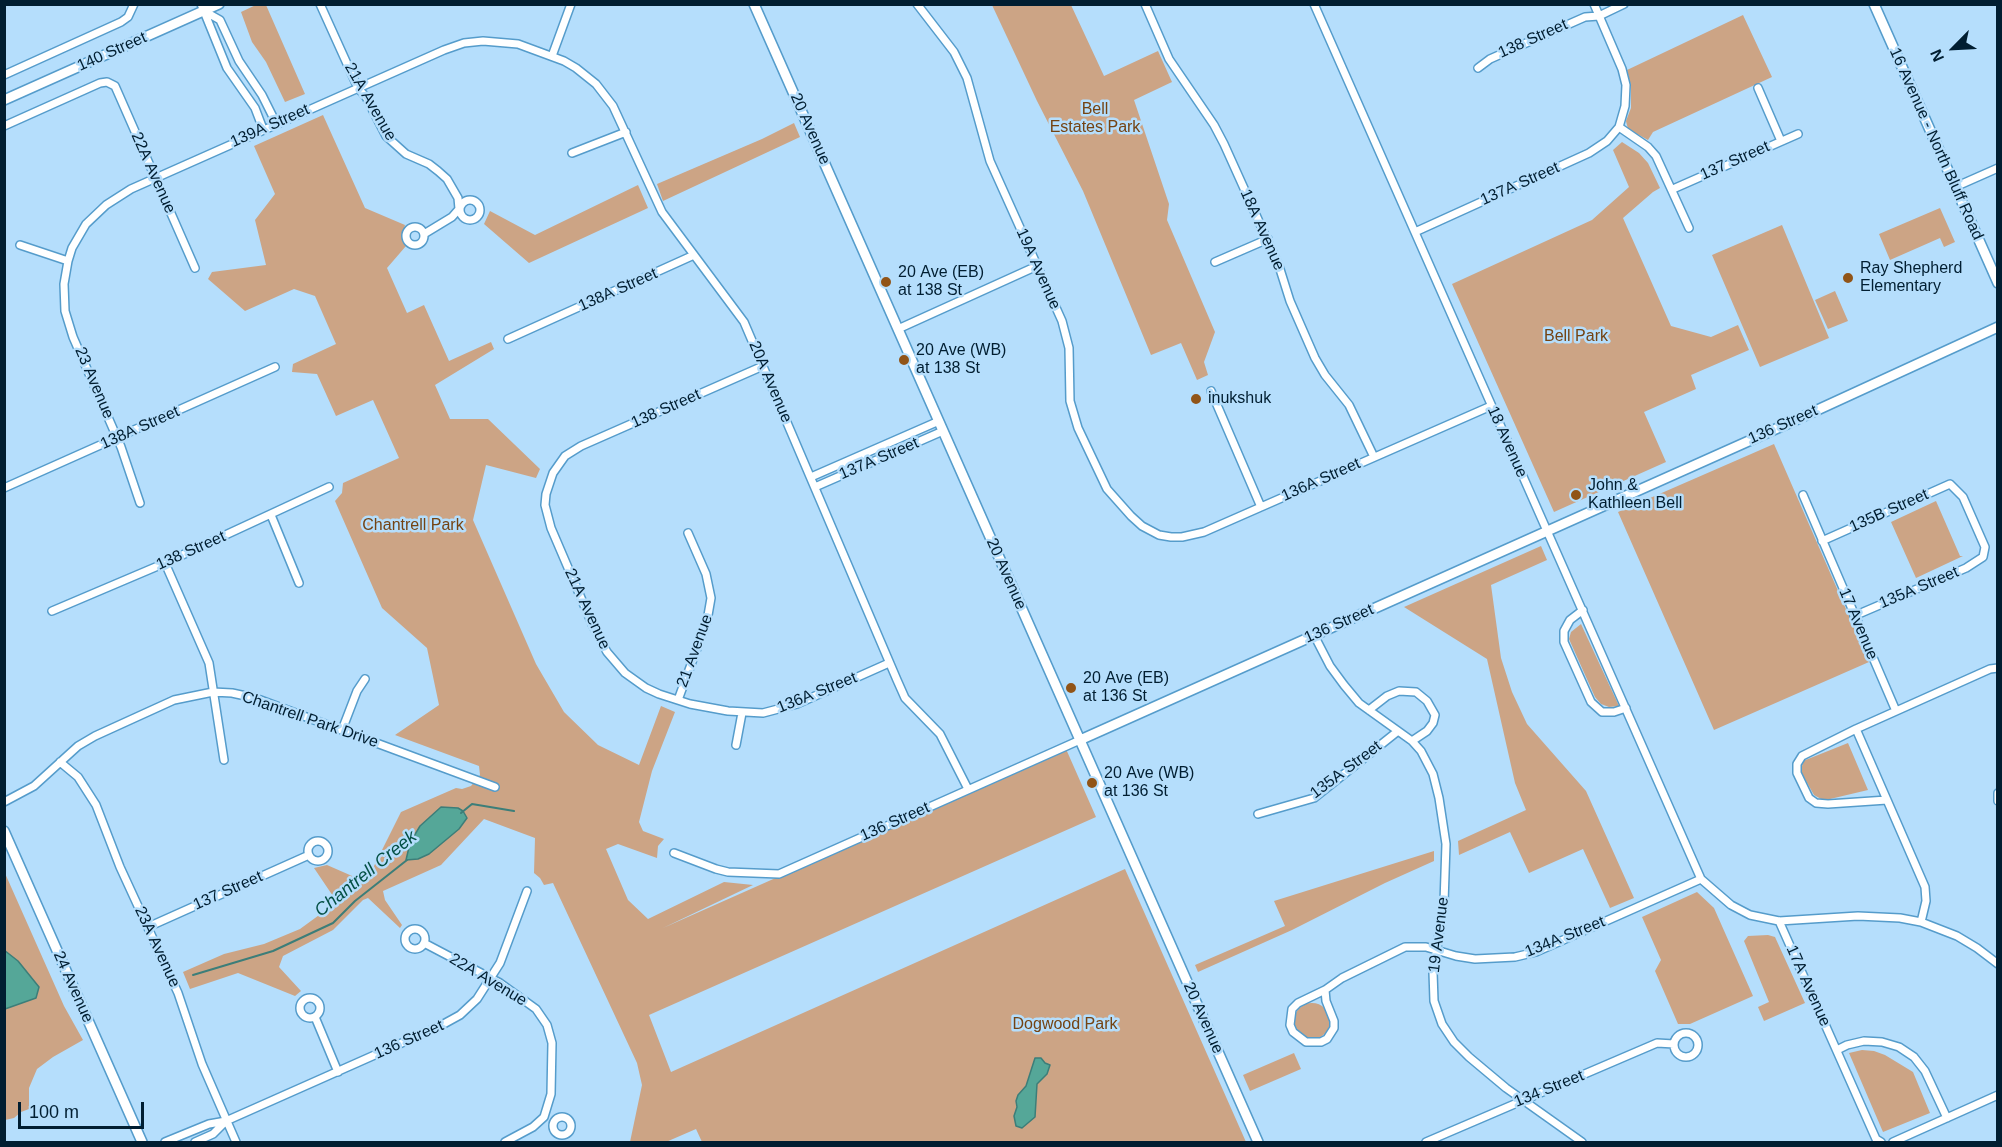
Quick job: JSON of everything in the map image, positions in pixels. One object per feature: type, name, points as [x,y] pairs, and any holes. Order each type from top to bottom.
[{"type":"street","points":[[4,75],[121,22],[128,17],[134,4]]},
{"type":"street","name":"140 Street","points":[[4,100],[202,8],[219,4]]},
{"type":"street","name":"21A Avenue","points":[[320,4],[358,88],[366,97],[387,136],[406,154],[429,164],[447,179],[458,198],[459,209],[452,217],[424,234]]},
{"type":"street","points":[[552,56],[571,4]]},
{"type":"street","name":"20 Avenue","points":[[754,4],[1258,1143]]},
{"type":"street","name":"19A Avenue","points":[[918,4],[954,52],[967,78],[990,161],[1066,334],[1069,348],[1070,401],[1078,428],[1107,489],[1131,516],[1149,530]]},
{"type":"street","name":"18A Avenue","points":[[1145,4],[1169,59],[1219,134],[1268,239],[1294,312],[1315,358],[1348,405],[1374,457]]},
{"type":"street","name":"18 Avenue","points":[[1314,4],[1701,879]]},
{"type":"street","points":[[1594,4],[1622,69],[1626,86],[1625,106],[1619,127],[1648,147],[1656,156],[1689,228]]},
{"type":"street","name":"138 Street","points":[[1478,68],[1490,59],[1585,16],[1599,16],[1624,4]]},
{"type":"street","name":"16 Avenue - North Bluff Road","points":[[1874,4],[1998,284]]},
{"type":"street","points":[[202,8],[220,20],[239,62],[262,94],[276,123]]},
{"type":"street","points":[[202,8],[227,68],[255,108],[263,129]]},
{"type":"street","name":"139A Street","points":[[68,261],[79,236],[96,214],[124,193],[276,123],[444,50],[474,41],[492,40],[518,44],[552,56]]},
{"type":"street","name":"20A Avenue","points":[[552,56],[576,68],[596,84],[613,106],[656,201],[739,314],[905,698],[933,726],[947,745],[968,789]]},
{"type":"street","points":[[227,68],[239,62]]},
{"type":"street","name":"22A Avenue","points":[[4,126],[100,83],[107,82],[115,86],[195,268]]},
{"type":"street","points":[[1758,88],[1781,141]]},
{"type":"street","name":"137A Street","points":[[1415,232],[1589,153],[1607,141],[1619,127]]},
{"type":"street","points":[[572,153],[626,132]]},
{"type":"street","name":"137 Street","points":[[1673,189],[1798,134]]},
{"type":"street","points":[[1955,187],[1998,168]]},
{"type":"street","points":[[1215,262],[1268,239]]},
{"type":"street","points":[[20,245],[68,261]]},
{"type":"street","name":"138A Street","points":[[508,339],[694,255]]},
{"type":"street","name":"23 Avenue","points":[[68,261],[64,298],[69,324],[117,438],[140,503]]},
{"type":"street","points":[[898,329],[1037,266]]},
{"type":"street","name":"136 Street","points":[[674,853],[728,872],[779,874],[1998,327]]},
{"type":"street","name":"138 Street","points":[[548,482],[565,456],[581,446],[763,366]]},
{"type":"street","name":"138A Street","points":[[4,488],[275,367]]},
{"type":"street","points":[[1211,391],[1261,507]]},
{"type":"street","name":"136A Street","points":[[1149,530],[1171,537],[1193,536],[1491,406]]},
{"type":"street","name":"137A Street","points":[[811,477],[939,421]]},
{"type":"street","name":"137A Street","points":[[815,487],[943,431]]},
{"type":"street","points":[[864,454],[868,464]]},
{"type":"street","name":"21A Avenue","points":[[548,482],[545,505],[551,528],[593,626],[607,652],[615,663],[646,688],[678,700]]},
{"type":"street","name":"135B Street","points":[[1822,541],[1950,484],[1963,497],[1985,547],[1983,557]]},
{"type":"street","name":"138 Street","points":[[52,611],[165,563],[329,487]]},
{"type":"street","name":"17 Avenue","points":[[1803,495],[1896,711]]},
{"type":"street","points":[[271,515],[299,583]]},
{"type":"street","name":"21 Avenue","points":[[678,700],[707,621],[711,598],[706,574],[688,533]]},
{"type":"street","name":"135A Street","points":[[1854,616],[1966,568],[1983,557]]},
{"type":"street","points":[[165,563],[209,663],[224,760]]},
{"type":"street","points":[[1583,609],[1570,620],[1564,631],[1564,642],[1592,702],[1602,712],[1614,712],[1626,708]]},
{"type":"street","name":"19 Avenue","points":[[1314,635],[1330,666],[1359,703],[1412,741],[1421,751],[1433,774],[1443,822],[1446,854],[1446,886],[1433,972],[1434,1001],[1442,1024],[1454,1042],[1469,1057],[1522,1099]]},
{"type":"street","name":"136A Street","points":[[678,700],[742,713],[763,713],[786,708],[889,663]]},
{"type":"street","points":[[1887,800],[1816,803],[1809,798],[1800,780],[1797,764],[1802,756],[1856,729],[1990,669],[1998,668]]},
{"type":"street","points":[[342,730],[357,691],[365,679]]},
{"type":"street","points":[[1369,710],[1387,696],[1399,691],[1416,692],[1427,701],[1435,715],[1427,731],[1412,741]]},
{"type":"street","name":"Chantrell Park Drive","points":[[4,802],[34,786],[78,746],[95,736],[174,700],[213,692],[255,698],[495,787]]},
{"type":"street","points":[[735,746],[742,713]]},
{"type":"street","points":[[1856,729],[1925,887],[1926,901],[1921,922]]},
{"type":"street","name":"135A Street","points":[[1258,814],[1314,798],[1398,731]]},
{"type":"street","name":"23A Avenue","points":[[60,762],[78,777],[96,805],[120,867],[178,993],[202,1064],[236,1143]]},
{"type":"street","points":[[1998,793],[1998,801]]},
{"type":"street","name":"24 Avenue","points":[[4,831],[142,1143]]},
{"type":"street","name":"137 Street","points":[[148,927],[309,855]]},
{"type":"street","points":[[1701,879],[1731,905],[1750,915],[1779,921],[1879,915],[1921,922],[1957,936],[1996,959]]},
{"type":"street","name":"134A Street","points":[[1325,990],[1334,1028],[1327,1039],[1321,1042],[1306,1042],[1293,1032],[1290,1017],[1292,1009],[1298,1003],[1405,947],[1426,947],[1475,959],[1515,957],[1536,952],[1701,879]]},
{"type":"street","name":"136 Street","points":[[165,1143],[209,1124],[226,1121],[450,1021],[477,999],[500,963],[527,891]]},
{"type":"street","name":"17A Avenue","points":[[1779,921],[1876,1139],[1881,1143]]},
{"type":"street","name":"22A Avenue","points":[[424,943],[491,978],[536,1009],[547,1025],[552,1043],[551,1094],[544,1117]]},
{"type":"street","points":[[315,1017],[339,1072]]},
{"type":"street","points":[[1837,1050],[1864,1041],[1882,1042],[1899,1047],[1914,1057],[1925,1071],[1947,1118]]},
{"type":"street","name":"134 Street","points":[[1426,1143],[1522,1099],[1658,1043],[1674,1044]]},
{"type":"street","points":[[1893,1143],[1998,1095]]},
{"type":"street","points":[[1522,1099],[1582,1143]]},
{"type":"street","points":[[505,1143],[533,1127],[544,1117],[554,1123]]},
{"type":"street","name":"136 Street","points":[[195,1143],[213,1134],[226,1121]]},
{"type":"green space","points":[[258,4],[266,5],[305,94],[285,102],[266,62],[252,42],[241,12]]},
{"type":"green space","name":"Bell Estates Park","points":[[992,5],[1071,5],[1104,76],[1158,51],[1172,82],[1134,100],[1169,204],[1167,220],[1215,332],[1204,362],[1208,375],[1197,380],[1181,343],[1151,355],[1083,191]]},
{"type":"green space","points":[[1743,15],[1772,77],[1653,132],[1648,140],[1628,129],[1626,121],[1631,108],[1631,86],[1627,70]]},
{"type":"green space","points":[[323,115],[365,208],[405,225],[402,236],[406,246],[387,268],[407,313],[424,305],[449,361],[491,342],[494,349],[435,385],[450,419],[488,419],[540,469],[536,478],[486,465],[473,520],[536,664],[564,712],[598,745],[639,765],[661,706],[675,712],[652,771],[639,822],[643,831],[664,839],[658,846],[657,858],[618,844],[606,849],[628,900],[648,919],[724,882],[753,885],[663,928],[1066,749],[1096,817],[649,1015],[671,1072],[1125,869],[1246,1142],[702,1142],[696,1129],[666,1142],[630,1142],[642,1085],[637,1063],[553,883],[544,885],[534,873],[535,838],[484,819],[441,865],[383,891],[385,900],[402,925],[400,928],[368,898],[363,900],[333,930],[283,956],[279,967],[301,991],[295,996],[238,973],[190,989],[183,972],[224,954],[264,944],[300,929],[337,902],[314,868],[327,865],[359,879],[370,874],[401,812],[456,788],[471,786],[480,775],[479,766],[395,735],[439,705],[427,648],[382,608],[335,501],[342,493],[343,483],[399,458],[373,400],[336,416],[317,374],[292,372],[293,364],[336,344],[315,296],[294,289],[245,311],[208,279],[212,272],[266,265],[255,220],[275,194],[254,146]]},
{"type":"green space","points":[[794,123],[800,137],[663,201],[657,184]]},
{"type":"green space","name":"Bell Park","points":[[1622,142],[1639,153],[1648,163],[1660,188],[1623,218],[1671,326],[1711,337],[1738,325],[1749,350],[1691,375],[1696,389],[1644,412],[1666,462],[1554,512],[1452,284],[1592,220],[1629,187],[1613,150]]},
{"type":"green space","points":[[638,185],[648,208],[529,263],[484,224],[490,211],[535,235]]},
{"type":"green space","points":[[1940,208],[1955,242],[1944,247],[1940,238],[1890,260],[1879,234]]},
{"type":"green space","points":[[1782,225],[1829,338],[1760,367],[1712,255]]},
{"type":"green space","points":[[1835,291],[1848,321],[1828,329],[1815,300]]},
{"type":"green space","points":[[1774,444],[1869,662],[1714,730],[1618,512]]},
{"type":"green space","points":[[1936,501],[1960,556],[1963,556],[1916,578],[1891,522]]},
{"type":"green space","points":[[1541,546],[1547,560],[1491,585],[1501,658],[1512,692],[1527,724],[1586,791],[1634,898],[1610,908],[1583,849],[1529,873],[1510,832],[1459,855],[1458,841],[1526,810],[1515,783],[1487,659],[1404,607]]},
{"type":"green space","points":[[1581,624],[1619,706],[1609,707],[1601,704],[1595,697],[1569,639],[1571,632]]},
{"type":"green space","points":[[1848,743],[1868,790],[1821,799],[1814,795],[1801,772],[1803,761]]},
{"type":"green space","points":[[1434,851],[1434,861],[1292,930],[1198,972],[1195,965],[1285,926],[1274,901]]},
{"type":"green space","points":[[4,871],[64,1006],[83,1040],[37,1069],[29,1088],[29,1109],[14,1118],[5,1120]]},
{"type":"green space","points":[[1697,892],[1714,908],[1753,996],[1690,1024],[1678,1024],[1655,971],[1661,960],[1642,917]]},
{"type":"green space","points":[[1748,936],[1775,937],[1805,1003],[1764,1021],[1758,1007],[1769,1002],[1744,941]]},
{"type":"green space","points":[[1312,1003],[1325,1008],[1330,1021],[1325,1034],[1312,1039],[1299,1034],[1294,1021],[1299,1008]]},
{"type":"green space","points":[[1862,1050],[1885,1055],[1913,1072],[1930,1113],[1883,1132],[1849,1053]]},
{"type":"green space","points":[[1294,1053],[1301,1069],[1250,1091],[1243,1075]]},
{"type":"shaded area","points":[[441,807],[458,808],[467,818],[459,829],[429,854],[418,859],[406,860],[410,843],[420,826]]},
{"type":"shaded area","points":[[4,950],[18,961],[39,987],[36,998],[5,1009]]},
{"type":"shaded area","points":[[1035,1058],[1041,1058],[1050,1065],[1047,1074],[1037,1084],[1035,1117],[1022,1128],[1016,1126],[1014,1116],[1016,1101],[1026,1086]]},
{"type":"waterway","name":"Chantrell Creek","points":[[461,813],[472,804],[514,811]]},
{"type":"waterway","name":"Chantrell Creek","points":[[193,975],[273,951],[333,923],[355,901],[407,860]]},
{"type":"place","name":"Ray Shepherd Elementary","points":[[1848,278]]},
{"type":"place","name":"20 Ave (EB) at 138 St","points":[[886,282]]},
{"type":"place","name":"20 Ave (WB) at 138 St","points":[[904,360]]},
{"type":"place","name":"inukshuk","points":[[1196,399]]},
{"type":"place","name":"John & Kathleen Bell","points":[[1576,495]]},
{"type":"place","name":"20 Ave (EB) at 136 St","points":[[1071,688]]},
{"type":"place","name":"20 Ave (WB) at 136 St","points":[[1092,783]]},
{"type":"park label","name":"Chantrell Park","points":[[413,526]]},
{"type":"park label","name":"Dogwood Park","points":[[1065,1025]]}]
